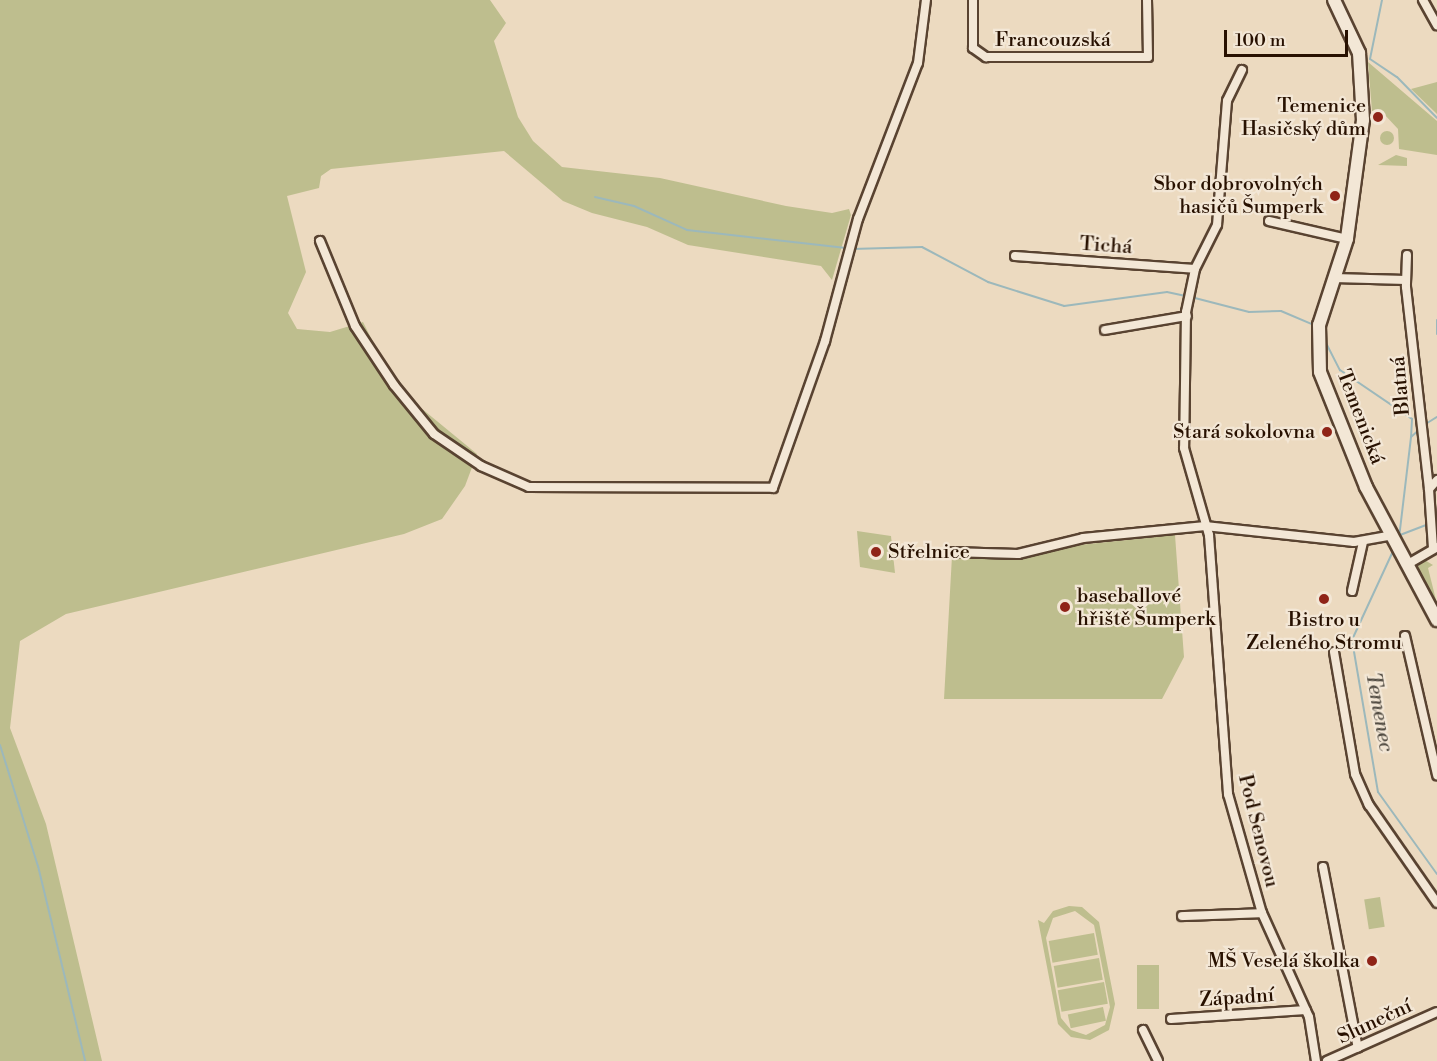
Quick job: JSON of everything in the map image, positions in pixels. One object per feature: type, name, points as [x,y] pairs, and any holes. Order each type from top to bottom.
[{"type":"street","points":[[320,241],[355,327],[393,385],[434,434],[481,466],[529,488],[773,488],[825,341],[859,214],[918,63],[926,0]]},
{"type":"street","name":"Francouzská","points":[[974,0],[973,48],[986,57],[1148,57],[1147,0]]},
{"type":"street","name":"Temenická","points":[[1334,0],[1355,42],[1363,82],[1360,164],[1347,239],[1319,325],[1320,372],[1347,444],[1437,620]]},
{"type":"street","points":[[1423,0],[1437,25]]},
{"type":"street","name":"Pod Senovou","points":[[1242,70],[1227,101],[1216,225],[1195,269],[1187,316],[1184,448],[1205,526],[1228,794],[1262,913],[1306,1010],[1316,1061]]},
{"type":"street","points":[[1269,221],[1347,239]]},
{"type":"street","name":"Blatná","points":[[1407,255],[1406,280],[1435,548]]},
{"type":"street","name":"Tichá","points":[[1015,256],[1195,269]]},
{"type":"street","points":[[1334,278],[1406,280]]},
{"type":"street","points":[[1105,330],[1187,316]]},
{"type":"street","points":[[1429,489],[1437,480]]},
{"type":"street","points":[[950,552],[1018,554],[1083,538],[1205,526],[1363,542],[1394,537]]},
{"type":"street","points":[[1352,591],[1363,542]]},
{"type":"street","points":[[1406,561],[1435,548]]},
{"type":"street","points":[[1405,636],[1437,775]]},
{"type":"street","points":[[1334,652],[1355,774],[1369,805],[1437,903]]},
{"type":"street","points":[[1323,867],[1358,1048]]},
{"type":"street","points":[[1182,916],[1262,913]]},
{"type":"street","name":"Západní","points":[[1171,1019],[1306,1010]]},
{"type":"street","name":"Sluneční","points":[[1327,1061],[1437,1012]]},
{"type":"street","points":[[1143,1030],[1158,1061]]},
{"type":"green space","points":[[0,0],[490,0],[506,23],[494,41],[518,117],[533,141],[562,167],[660,178],[786,206],[832,213],[849,209],[851,215],[832,280],[821,266],[688,245],[647,227],[592,213],[563,201],[504,151],[331,169],[321,176],[319,188],[287,196],[306,272],[288,313],[297,329],[330,332],[363,322],[383,362],[421,408],[477,454],[465,486],[442,519],[404,534],[66,614],[20,641],[10,728],[46,824],[102,1061],[0,1061]]},
{"type":"green space","points":[[1368,62],[1437,121],[1437,155],[1399,149],[1398,129],[1384,114],[1372,111]]},
{"type":"green space","points":[[1437,82],[1437,114],[1411,89]]},
{"type":"green space","points":[[1384,131],[1390,131],[1394,138],[1390,145],[1384,145],[1380,141],[1380,135]]},
{"type":"green space","points":[[1396,155],[1407,158],[1407,166],[1378,165]]},
{"type":"green space","name":"Střelnice","points":[[857,531],[891,536],[895,573],[860,567]]},
{"type":"green space","name":"baseballové hřiště Šumperk","points":[[1175,535],[1184,657],[1162,699],[944,699],[952,556],[1024,557],[1069,546]]},
{"type":"green space","points":[[1423,559],[1433,565],[1428,568],[1437,604],[1417,568]]},
{"type":"green space","points":[[1380,897],[1385,927],[1369,929],[1364,900]]},
{"type":"green space","points":[[1069,906],[1082,907],[1099,922],[1115,1004],[1109,1030],[1090,1040],[1071,1037],[1058,1024],[1038,920],[1044,923],[1053,911]],"holes":[[[1075,911],[1094,925],[1110,1007],[1105,1025],[1086,1035],[1071,1030],[1061,1018],[1046,938],[1053,918]]]},
{"type":"green space","points":[[1094,933],[1098,955],[1053,963],[1049,941]]},
{"type":"green space","points":[[1099,958],[1103,980],[1058,988],[1054,966]]},
{"type":"green space","points":[[1137,965],[1159,965],[1159,1009],[1137,1009]]},
{"type":"green space","points":[[1104,982],[1108,1004],[1062,1012],[1058,990]]},
{"type":"green space","points":[[1103,1007],[1106,1021],[1071,1028],[1068,1014]]},
{"type":"waterway","name":"Temenec","points":[[1382,0],[1370,59],[1397,77],[1437,118]]},
{"type":"waterway","points":[[595,197],[634,206],[687,230],[846,248]]},
{"type":"waterway","points":[[852,249],[922,247],[988,282],[1064,306],[1167,292],[1186,296]]},
{"type":"waterway","points":[[1191,297],[1249,312],[1281,311],[1316,326]]},
{"type":"waterway","name":"Temenec","points":[[1437,320],[1437,334]]},
{"type":"waterway","points":[[1325,341],[1340,370],[1412,419],[1411,437]]},
{"type":"waterway","name":"Temenec","points":[[1424,425],[1437,417]]},
{"type":"waterway","name":"Temenec","points":[[1399,538],[1411,437],[1420,429]]},
{"type":"waterway","points":[[1400,535],[1428,524]]},
{"type":"waterway","name":"Temenec","points":[[1394,549],[1352,640],[1378,792],[1437,874]]},
{"type":"waterway","points":[[0,745],[38,866],[85,1061]]},
{"type":"place","name":"Temenice Hasičský dům","points":[[1378,117]]},
{"type":"place","name":"Sbor dobrovolných hasičů Šumperk","points":[[1335,196]]},
{"type":"place","name":"Stará sokolovna","points":[[1327,432]]},
{"type":"place","name":"Střelnice","points":[[876,552]]},
{"type":"place","name":"Bistro u Zeleného Stromu","points":[[1324,599]]},
{"type":"place","name":"baseballové hřiště Šumperk","points":[[1065,607]]},
{"type":"place","name":"MŠ Veselá školka","points":[[1372,961]]}]
